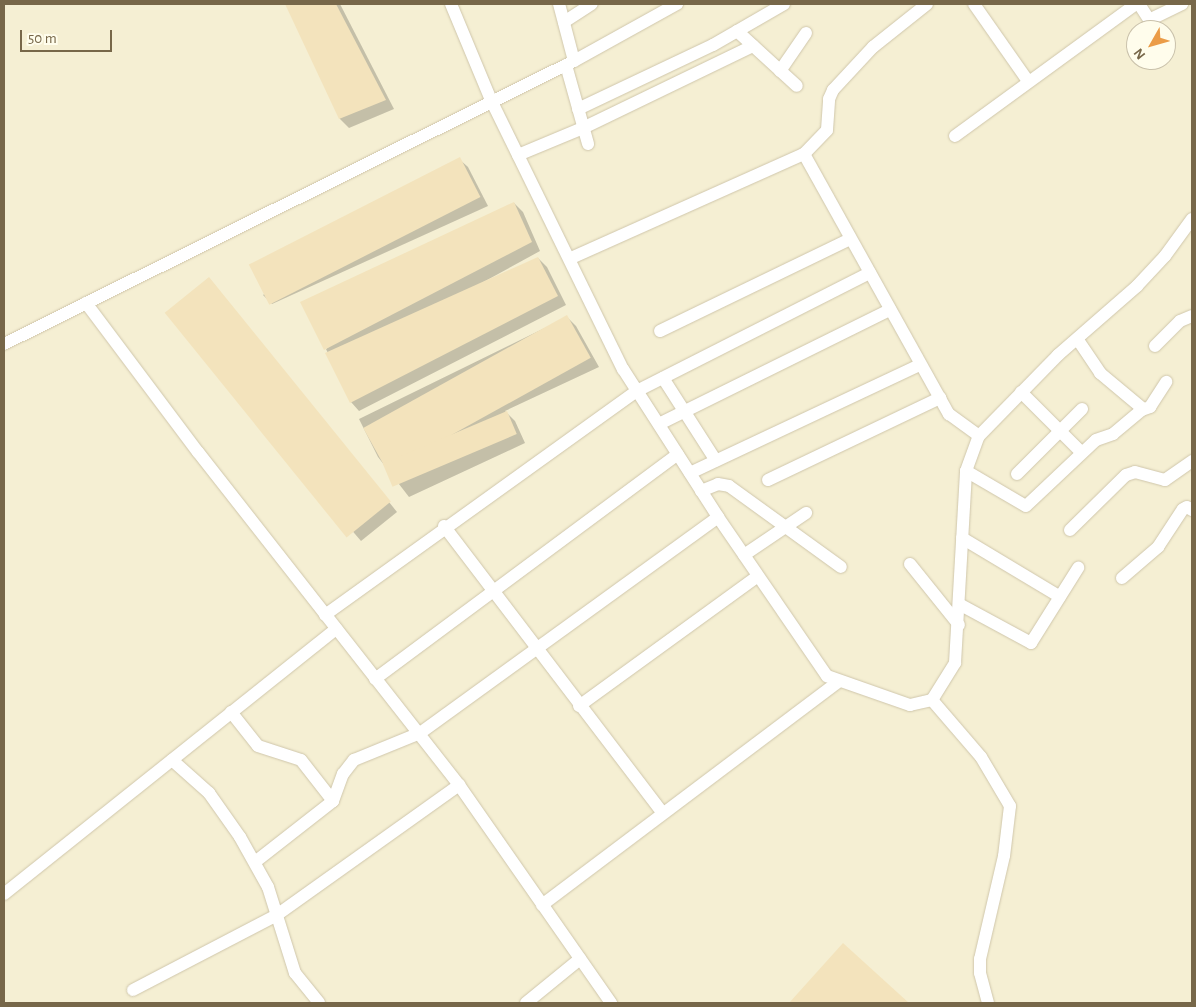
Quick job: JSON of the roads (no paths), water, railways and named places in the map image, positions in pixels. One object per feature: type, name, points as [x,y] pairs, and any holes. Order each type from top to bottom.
[{"type":"street","points":[[451,4],[491,100],[571,258],[623,369],[701,491],[827,676],[838,682],[910,705],[932,700],[955,663],[959,625],[966,471],[979,436],[1021,392],[1148,274],[1192,219]]},
{"type":"street","points":[[560,4],[578,109],[588,144]]},
{"type":"street","points":[[564,22],[592,4]]},
{"type":"street","points":[[4,344],[491,100],[570,63],[677,4]]},
{"type":"street","points":[[578,109],[737,31],[784,4]]},
{"type":"street","points":[[571,258],[804,154],[827,130],[829,99],[833,90],[873,46],[927,4]]},
{"type":"street","points":[[974,4],[1028,81]]},
{"type":"street","points":[[956,136],[1028,81],[1137,4],[1148,20]]},
{"type":"street","points":[[1159,20],[1182,4]]},
{"type":"street","points":[[737,31],[797,86]]},
{"type":"street","points":[[780,71],[806,33]]},
{"type":"street","points":[[518,154],[584,128],[752,46]]},
{"type":"street","points":[[804,154],[949,414],[979,436]]},
{"type":"street","points":[[660,331],[850,238]]},
{"type":"street","points":[[324,615],[444,526],[637,391],[870,274]]},
{"type":"street","points":[[86,303],[324,615],[460,785],[611,1003]]},
{"type":"street","points":[[659,424],[890,310]]},
{"type":"street","points":[[1155,346],[1180,321],[1192,316]]},
{"type":"street","points":[[1078,340],[1100,373],[1143,409]]},
{"type":"street","points":[[690,474],[920,365]]},
{"type":"street","points":[[663,378],[716,461]]},
{"type":"street","points":[[966,471],[1026,506],[1096,440],[1113,434],[1143,409],[1151,406],[1166,382]]},
{"type":"street","points":[[1021,392],[1082,453]]},
{"type":"street","points":[[768,480],[940,398]]},
{"type":"street","points":[[1017,474],[1082,409]]},
{"type":"street","points":[[375,679],[678,454]]},
{"type":"street","points":[[1070,530],[1126,475],[1135,472],[1165,480],[1192,461]]},
{"type":"street","points":[[701,491],[718,484],[729,486],[841,567]]},
{"type":"street","points":[[1122,578],[1158,547],[1183,509],[1187,507],[1192,510]]},
{"type":"street","points":[[744,555],[806,513]]},
{"type":"street","points":[[255,862],[333,801],[344,774],[354,760],[420,734],[718,516]]},
{"type":"street","points":[[444,526],[663,814]]},
{"type":"street","points":[[962,538],[1060,597]]},
{"type":"street","points":[[910,564],[959,625]]},
{"type":"street","points":[[960,604],[1031,644],[1078,568]]},
{"type":"street","points":[[579,706],[758,576]]},
{"type":"street","points":[[4,894],[336,629]]},
{"type":"street","points":[[542,905],[838,682]]},
{"type":"street","points":[[932,700],[981,757],[1010,806],[1004,856],[980,966],[988,1003]]},
{"type":"street","points":[[231,712],[258,746],[301,760],[333,801]]},
{"type":"street","points":[[172,760],[209,793],[255,862],[277,915],[295,973],[319,1003]]},
{"type":"street","points":[[133,990],[277,915],[460,785]]},
{"type":"street","points":[[526,1003],[580,959]]}]
